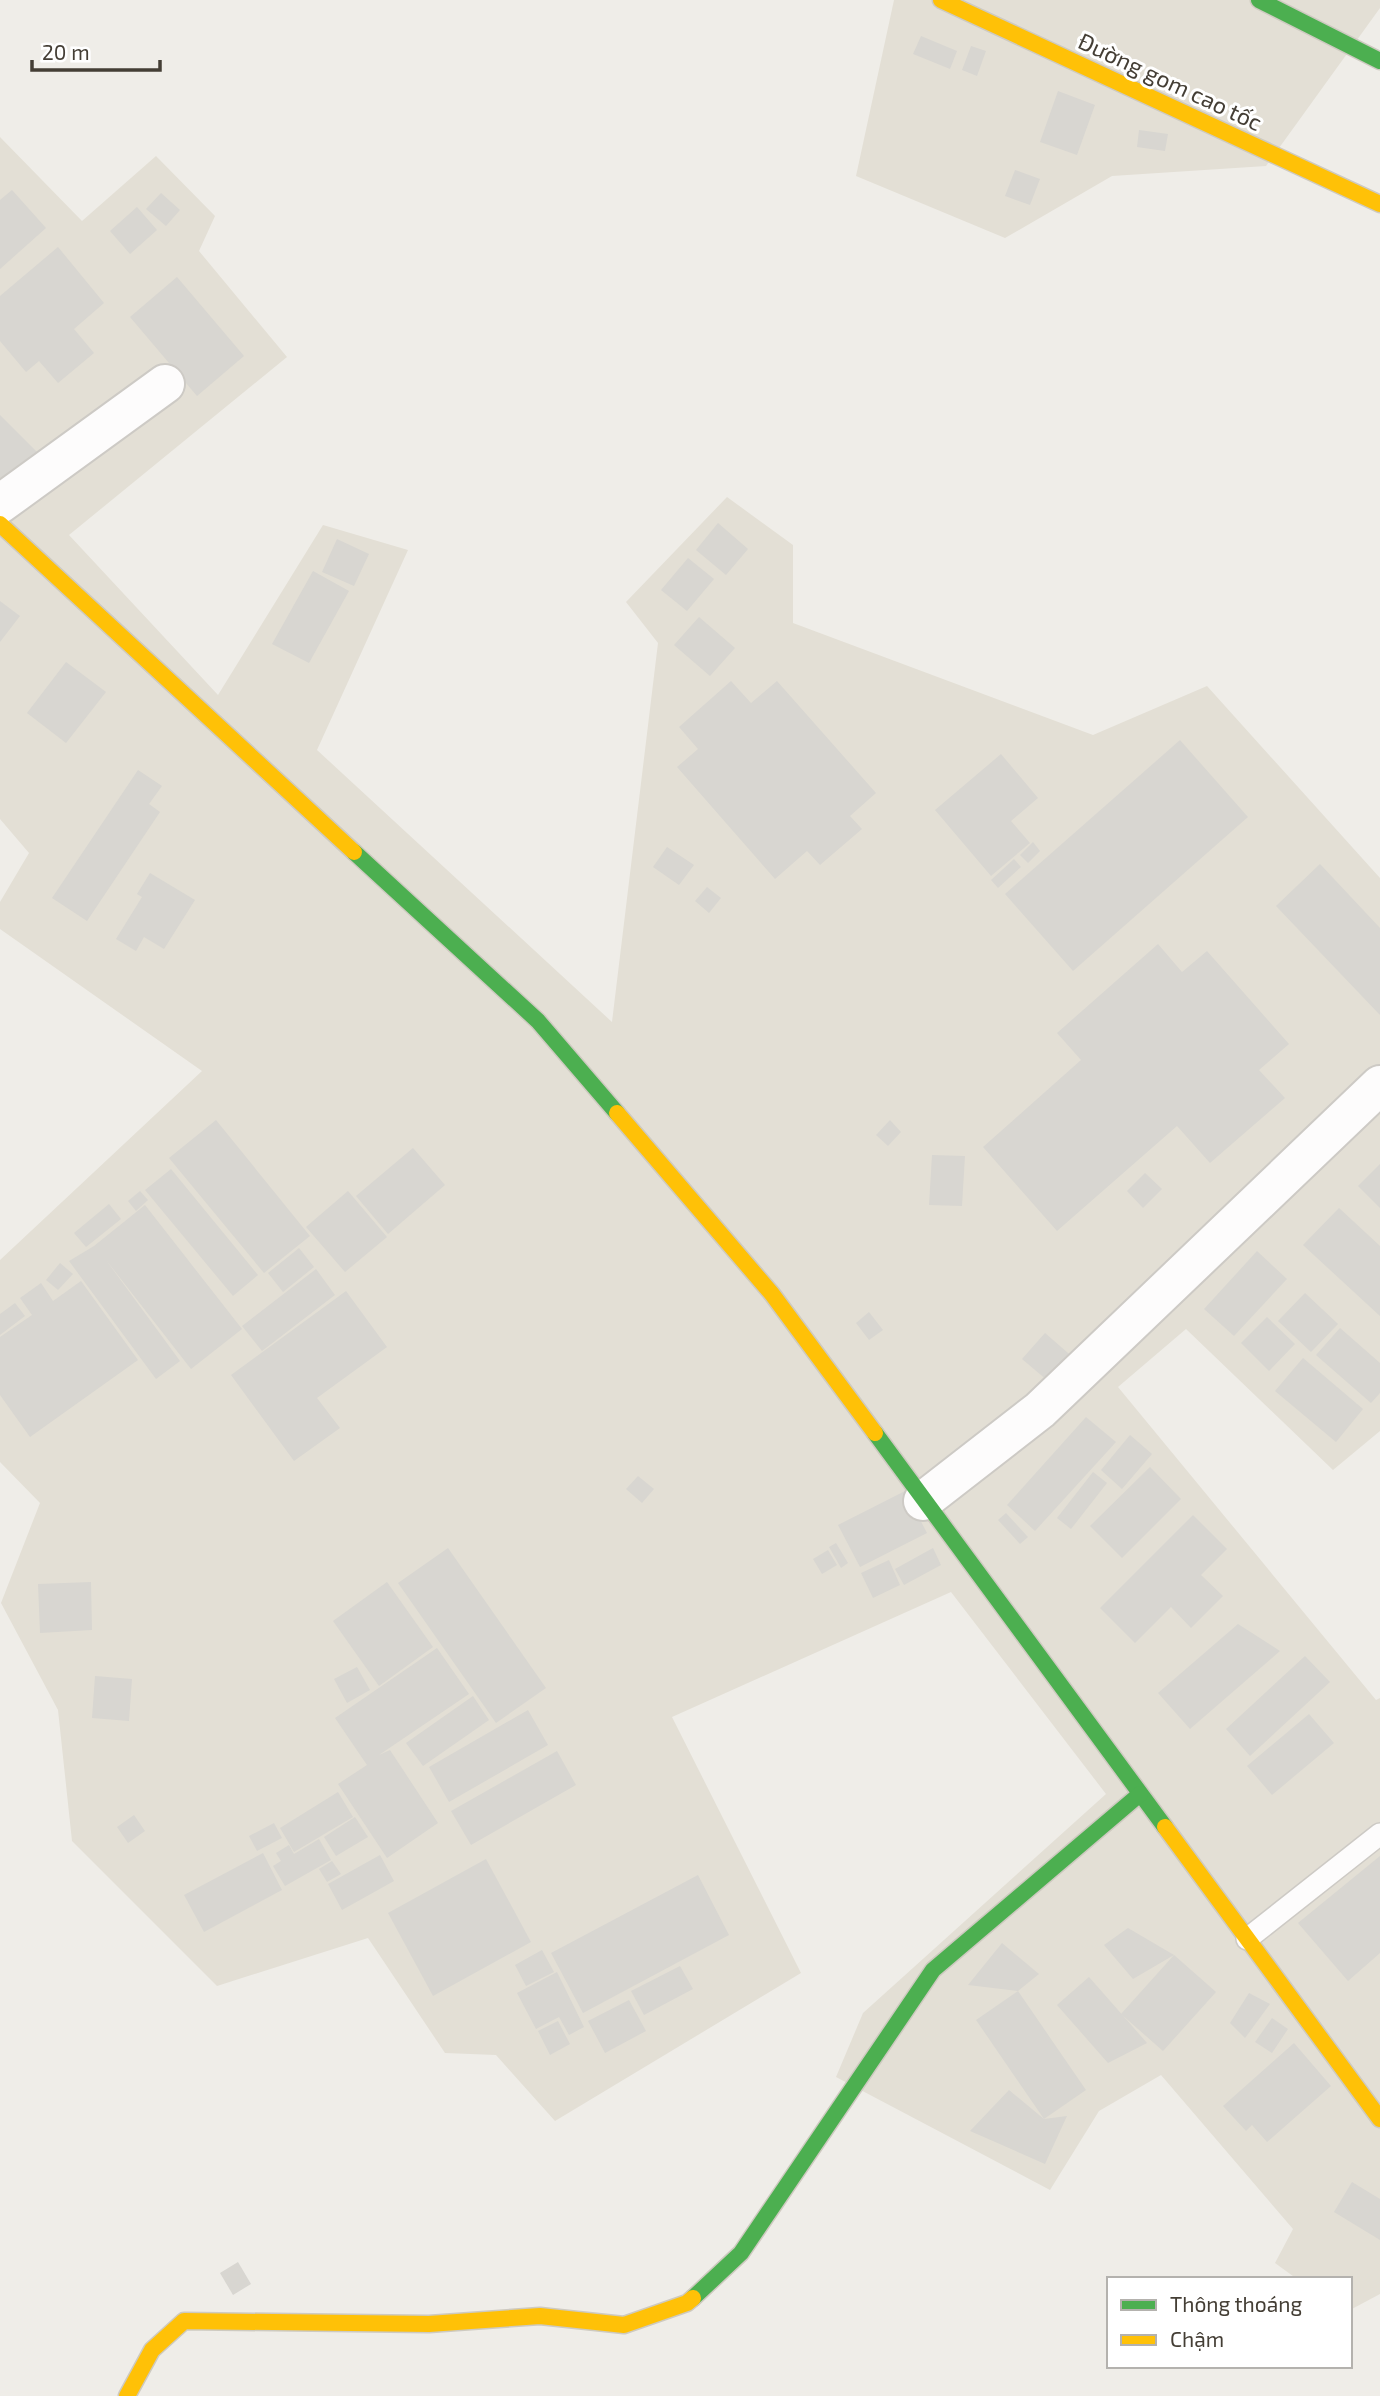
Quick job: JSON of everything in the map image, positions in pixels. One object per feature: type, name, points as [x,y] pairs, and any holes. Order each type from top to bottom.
[{"type":"main road","name":"Đường gom cao tốc","points":[[941,0],[1380,204]]},
{"type":"main road","points":[[1259,0],[1380,61]]},
{"type":"main road","points":[[0,524],[538,1021],[772,1294],[1380,2119]]},
{"type":"main road","points":[[127,2396],[152,2350],[184,2321],[288,2320],[429,2324],[540,2316],[624,2325],[687,2302],[741,2253],[933,1970],[1140,1794]]},
{"type":"street","points":[[0,504],[164,384]]},
{"type":"street","points":[[923,1501],[1040,1410],[1380,1085]]},
{"type":"lane","points":[[1247,1939],[1380,1834]]},
{"type":"shaded area","points":[[894,0],[1380,0],[1380,8],[1266,166],[1112,176],[1005,238],[856,176]]},
{"type":"shaded area","points":[[0,137],[82,221],[156,156],[215,216],[199,251],[287,357],[69,535],[218,695],[323,525],[408,550],[317,750],[612,1022],[658,643],[626,602],[727,497],[793,545],[793,623],[1093,735],[1207,686],[1380,878],[1380,1431],[1333,1470],[1186,1329],[1118,1387],[1376,1700],[1380,1698],[1380,2294],[1352,2309],[1352,2277],[1294,2277],[1275,2263],[1293,2229],[1161,2075],[1099,2111],[1050,2190],[836,2077],[863,2013],[1106,1794],[951,1592],[672,1717],[801,1973],[555,2121],[496,2055],[445,2053],[368,1938],[217,1986],[72,1841],[58,1710],[1,1603],[40,1503],[0,1462],[0,1260],[202,1071],[0,929],[0,902],[29,853],[0,819]]},
{"type":"building","points":[[921,36],[957,51],[950,69],[913,54]]},
{"type":"building","points":[[971,46],[986,51],[977,76],[962,70]]},
{"type":"building","points":[[1058,91],[1095,105],[1077,155],[1040,142]]},
{"type":"building","points":[[1139,130],[1168,134],[1165,151],[1137,147]]},
{"type":"building","points":[[1015,170],[1040,179],[1030,205],[1005,196]]},
{"type":"building","points":[[12,190],[46,228],[0,269],[0,200]]},
{"type":"building","points":[[161,193],[180,210],[166,226],[146,209]]},
{"type":"building","points":[[137,207],[157,230],[130,254],[110,231]]},
{"type":"building","points":[[58,247],[104,303],[74,329],[94,353],[58,383],[39,361],[26,372],[0,341],[0,296]]},
{"type":"building","points":[[177,277],[244,356],[197,396],[130,317]]},
{"type":"building","points":[[0,415],[44,459],[0,487]]},
{"type":"building","points":[[718,523],[748,549],[726,575],[696,550]]},
{"type":"building","points":[[337,539],[369,554],[354,586],[322,572]]},
{"type":"building","points":[[688,558],[714,579],[687,611],[661,590]]},
{"type":"building","points":[[313,571],[349,591],[309,663],[272,644]]},
{"type":"building","points":[[0,601],[20,616],[0,642]]},
{"type":"building","points":[[699,617],[735,648],[710,676],[674,645]]},
{"type":"building","points":[[66,662],[106,692],[66,743],[27,713]]},
{"type":"building","points":[[731,681],[751,703],[777,681],[876,793],[850,816],[862,829],[820,865],[807,851],[775,879],[677,767],[698,749],[679,727]]},
{"type":"building","points":[[1180,740],[1248,817],[1073,971],[1005,894]]},
{"type":"building","points":[[1001,754],[1038,798],[1011,821],[1030,843],[991,876],[935,810]]},
{"type":"building","points":[[138,770],[162,786],[149,804],[160,812],[87,921],[52,898]]},
{"type":"building","points":[[1033,842],[1040,851],[1028,863],[1020,855]]},
{"type":"building","points":[[667,847],[694,865],[679,885],[653,867]]},
{"type":"building","points":[[1014,859],[1021,867],[998,888],[991,880]]},
{"type":"building","points":[[1320,864],[1380,928],[1380,1015],[1276,906]]},
{"type":"building","points":[[150,873],[195,900],[164,949],[144,937],[136,951],[116,939],[142,897],[137,894]]},
{"type":"building","points":[[707,887],[721,898],[709,913],[695,901]]},
{"type":"building","points":[[1158,944],[1182,972],[1207,951],[1289,1044],[1259,1070],[1285,1098],[1210,1163],[1177,1126],[1057,1231],[983,1147],[1081,1060],[1057,1033]]},
{"type":"building","points":[[216,1120],[310,1236],[264,1273],[169,1158]]},
{"type":"building","points":[[890,1120],[901,1132],[888,1146],[876,1135]]},
{"type":"building","points":[[413,1148],[445,1185],[388,1234],[356,1196]]},
{"type":"building","points":[[932,1155],[965,1156],[962,1206],[929,1205]]},
{"type":"building","points":[[1380,1164],[1380,1208],[1358,1186]]},
{"type":"building","points":[[171,1169],[258,1275],[233,1296],[145,1190]]},
{"type":"building","points":[[1145,1173],[1162,1189],[1143,1208],[1127,1191]]},
{"type":"building","points":[[140,1191],[148,1200],[136,1211],[128,1201]]},
{"type":"building","points":[[348,1191],[387,1237],[345,1272],[306,1227]]},
{"type":"building","points":[[109,1204],[121,1219],[86,1247],[74,1233]]},
{"type":"building","points":[[145,1205],[242,1329],[191,1369],[106,1260],[180,1361],[156,1379],[69,1261],[94,1246]]},
{"type":"building","points":[[1339,1208],[1380,1246],[1380,1316],[1303,1245]]},
{"type":"building","points":[[299,1248],[314,1267],[283,1292],[268,1273]]},
{"type":"building","points":[[1257,1251],[1287,1279],[1234,1336],[1204,1309]]},
{"type":"building","points":[[60,1263],[73,1274],[58,1290],[46,1280]]},
{"type":"building","points":[[316,1269],[335,1295],[262,1351],[242,1326]]},
{"type":"building","points":[[81,1281],[138,1360],[30,1437],[0,1395],[0,1337],[32,1315],[20,1298],[41,1283],[53,1301]]},
{"type":"building","points":[[346,1291],[387,1347],[317,1398],[340,1428],[294,1461],[231,1375]]},
{"type":"building","points":[[1305,1293],[1338,1324],[1311,1352],[1278,1321]]},
{"type":"building","points":[[15,1303],[25,1316],[0,1335],[0,1314]]},
{"type":"building","points":[[869,1312],[883,1330],[869,1340],[856,1323]]},
{"type":"building","points":[[1267,1317],[1295,1344],[1269,1371],[1241,1343]]},
{"type":"building","points":[[1340,1328],[1380,1363],[1380,1393],[1371,1403],[1316,1355]]},
{"type":"building","points":[[1045,1333],[1076,1360],[1054,1386],[1022,1359]]},
{"type":"building","points":[[1303,1358],[1363,1409],[1336,1442],[1275,1391]]},
{"type":"building","points":[[1086,1417],[1116,1442],[1035,1531],[1007,1505]]},
{"type":"building","points":[[1130,1435],[1152,1454],[1122,1489],[1101,1470]]},
{"type":"building","points":[[1150,1467],[1181,1499],[1122,1558],[1090,1526]]},
{"type":"building","points":[[1093,1472],[1107,1483],[1071,1529],[1057,1518]]},
{"type":"building","points":[[638,1476],[654,1489],[642,1503],[626,1489]]},
{"type":"building","points":[[905,1491],[927,1533],[860,1567],[838,1525]]},
{"type":"building","points":[[1006,1513],[1028,1537],[1020,1544],[998,1520]]},
{"type":"building","points":[[1193,1515],[1227,1549],[1201,1575],[1223,1596],[1191,1628],[1171,1607],[1135,1643],[1100,1608]]},
{"type":"building","points":[[836,1543],[848,1563],[841,1568],[829,1547]]},
{"type":"building","points":[[448,1548],[546,1688],[496,1723],[398,1583]]},
{"type":"building","points":[[933,1548],[941,1565],[904,1585],[895,1569]]},
{"type":"building","points":[[828,1550],[837,1565],[822,1574],[813,1559]]},
{"type":"building","points":[[889,1560],[900,1585],[873,1598],[861,1573]]},
{"type":"building","points":[[91,1582],[92,1630],[40,1633],[38,1584]]},
{"type":"building","points":[[387,1582],[433,1647],[379,1686],[333,1621]]},
{"type":"building","points":[[1238,1624],[1280,1651],[1190,1729],[1158,1693]]},
{"type":"building","points":[[437,1648],[469,1694],[379,1755],[390,1750],[438,1823],[387,1858],[338,1784],[367,1765],[335,1718]]},
{"type":"building","points":[[1305,1656],[1330,1682],[1250,1756],[1226,1729]]},
{"type":"building","points":[[357,1667],[370,1690],[347,1703],[334,1679]]},
{"type":"building","points":[[95,1676],[132,1679],[129,1721],[92,1718]]},
{"type":"building","points":[[473,1696],[489,1720],[423,1766],[406,1743]]},
{"type":"building","points":[[528,1710],[548,1745],[449,1802],[429,1767]]},
{"type":"building","points":[[1309,1714],[1334,1743],[1272,1795],[1247,1766]]},
{"type":"building","points":[[557,1751],[576,1785],[471,1845],[451,1811]]},
{"type":"building","points":[[338,1792],[353,1817],[294,1852],[280,1828]]},
{"type":"building","points":[[134,1815],[145,1831],[128,1843],[117,1827]]},
{"type":"building","points":[[355,1817],[368,1837],[336,1856],[324,1837]]},
{"type":"building","points":[[274,1823],[282,1838],[257,1851],[249,1836]]},
{"type":"building","points":[[319,1839],[331,1860],[285,1886],[273,1866],[281,1861],[276,1853],[289,1845],[294,1854]]},
{"type":"building","points":[[263,1853],[282,1890],[204,1932],[184,1895]]},
{"type":"building","points":[[380,1855],[394,1881],[342,1910],[328,1884]]},
{"type":"building","points":[[1380,1856],[1380,1953],[1348,1981],[1298,1923]]},
{"type":"building","points":[[486,1859],[531,1942],[433,1996],[388,1913]]},
{"type":"building","points":[[332,1861],[341,1874],[327,1882],[319,1869]]},
{"type":"building","points":[[698,1875],[729,1935],[583,2013],[551,1953]]},
{"type":"building","points":[[1128,1928],[1174,1955],[1133,1979],[1104,1945]]},
{"type":"building","points":[[1002,1943],[1039,1974],[1018,1991],[968,1985]]},
{"type":"building","points":[[542,1950],[554,1972],[526,1986],[515,1965]]},
{"type":"building","points":[[1174,1955],[1216,1992],[1163,2051],[1121,2014]]},
{"type":"building","points":[[680,1966],[693,1989],[644,2015],[631,1991]]},
{"type":"building","points":[[557,1972],[584,2027],[569,2035],[559,2017],[536,2029],[517,1993]]},
{"type":"building","points":[[1089,1977],[1147,2043],[1108,2063],[1057,2005]]},
{"type":"building","points":[[1018,1991],[1086,2090],[1044,2119],[976,2020]]},
{"type":"building","points":[[1249,1993],[1270,2004],[1245,2038],[1230,2023]]},
{"type":"building","points":[[629,2000],[646,2031],[605,2053],[588,2021]]},
{"type":"building","points":[[1272,2018],[1288,2029],[1272,2053],[1255,2042]]},
{"type":"building","points":[[558,2021],[570,2044],[550,2055],[538,2031]]},
{"type":"building","points":[[1294,2043],[1331,2086],[1267,2142],[1252,2125],[1246,2131],[1223,2106]]},
{"type":"building","points":[[1009,2090],[1044,2119],[1067,2116],[1045,2164],[970,2131]]},
{"type":"building","points":[[1352,2182],[1380,2199],[1380,2240],[1334,2212]]},
{"type":"building","points":[[238,2262],[251,2284],[233,2295],[220,2273]]},
{"type":"traffic: fast","points":[[1259,0],[1380,61]]},
{"type":"traffic: fast","points":[[354,852],[538,1021],[617,1113]]},
{"type":"traffic: fast","points":[[875,1433],[1165,1827]]},
{"type":"traffic: fast","points":[[693,2298],[741,2253],[933,1970],[1140,1794]]},
{"type":"traffic: slow","points":[[941,0],[1380,204]]},
{"type":"traffic: slow","points":[[0,524],[354,852]]},
{"type":"traffic: slow","points":[[617,1113],[772,1294],[875,1433]]},
{"type":"traffic: slow","points":[[1165,1827],[1380,2119]]},
{"type":"traffic: slow","points":[[127,2396],[152,2350],[184,2321],[429,2324],[540,2316],[624,2325],[687,2303],[693,2298]]}]
